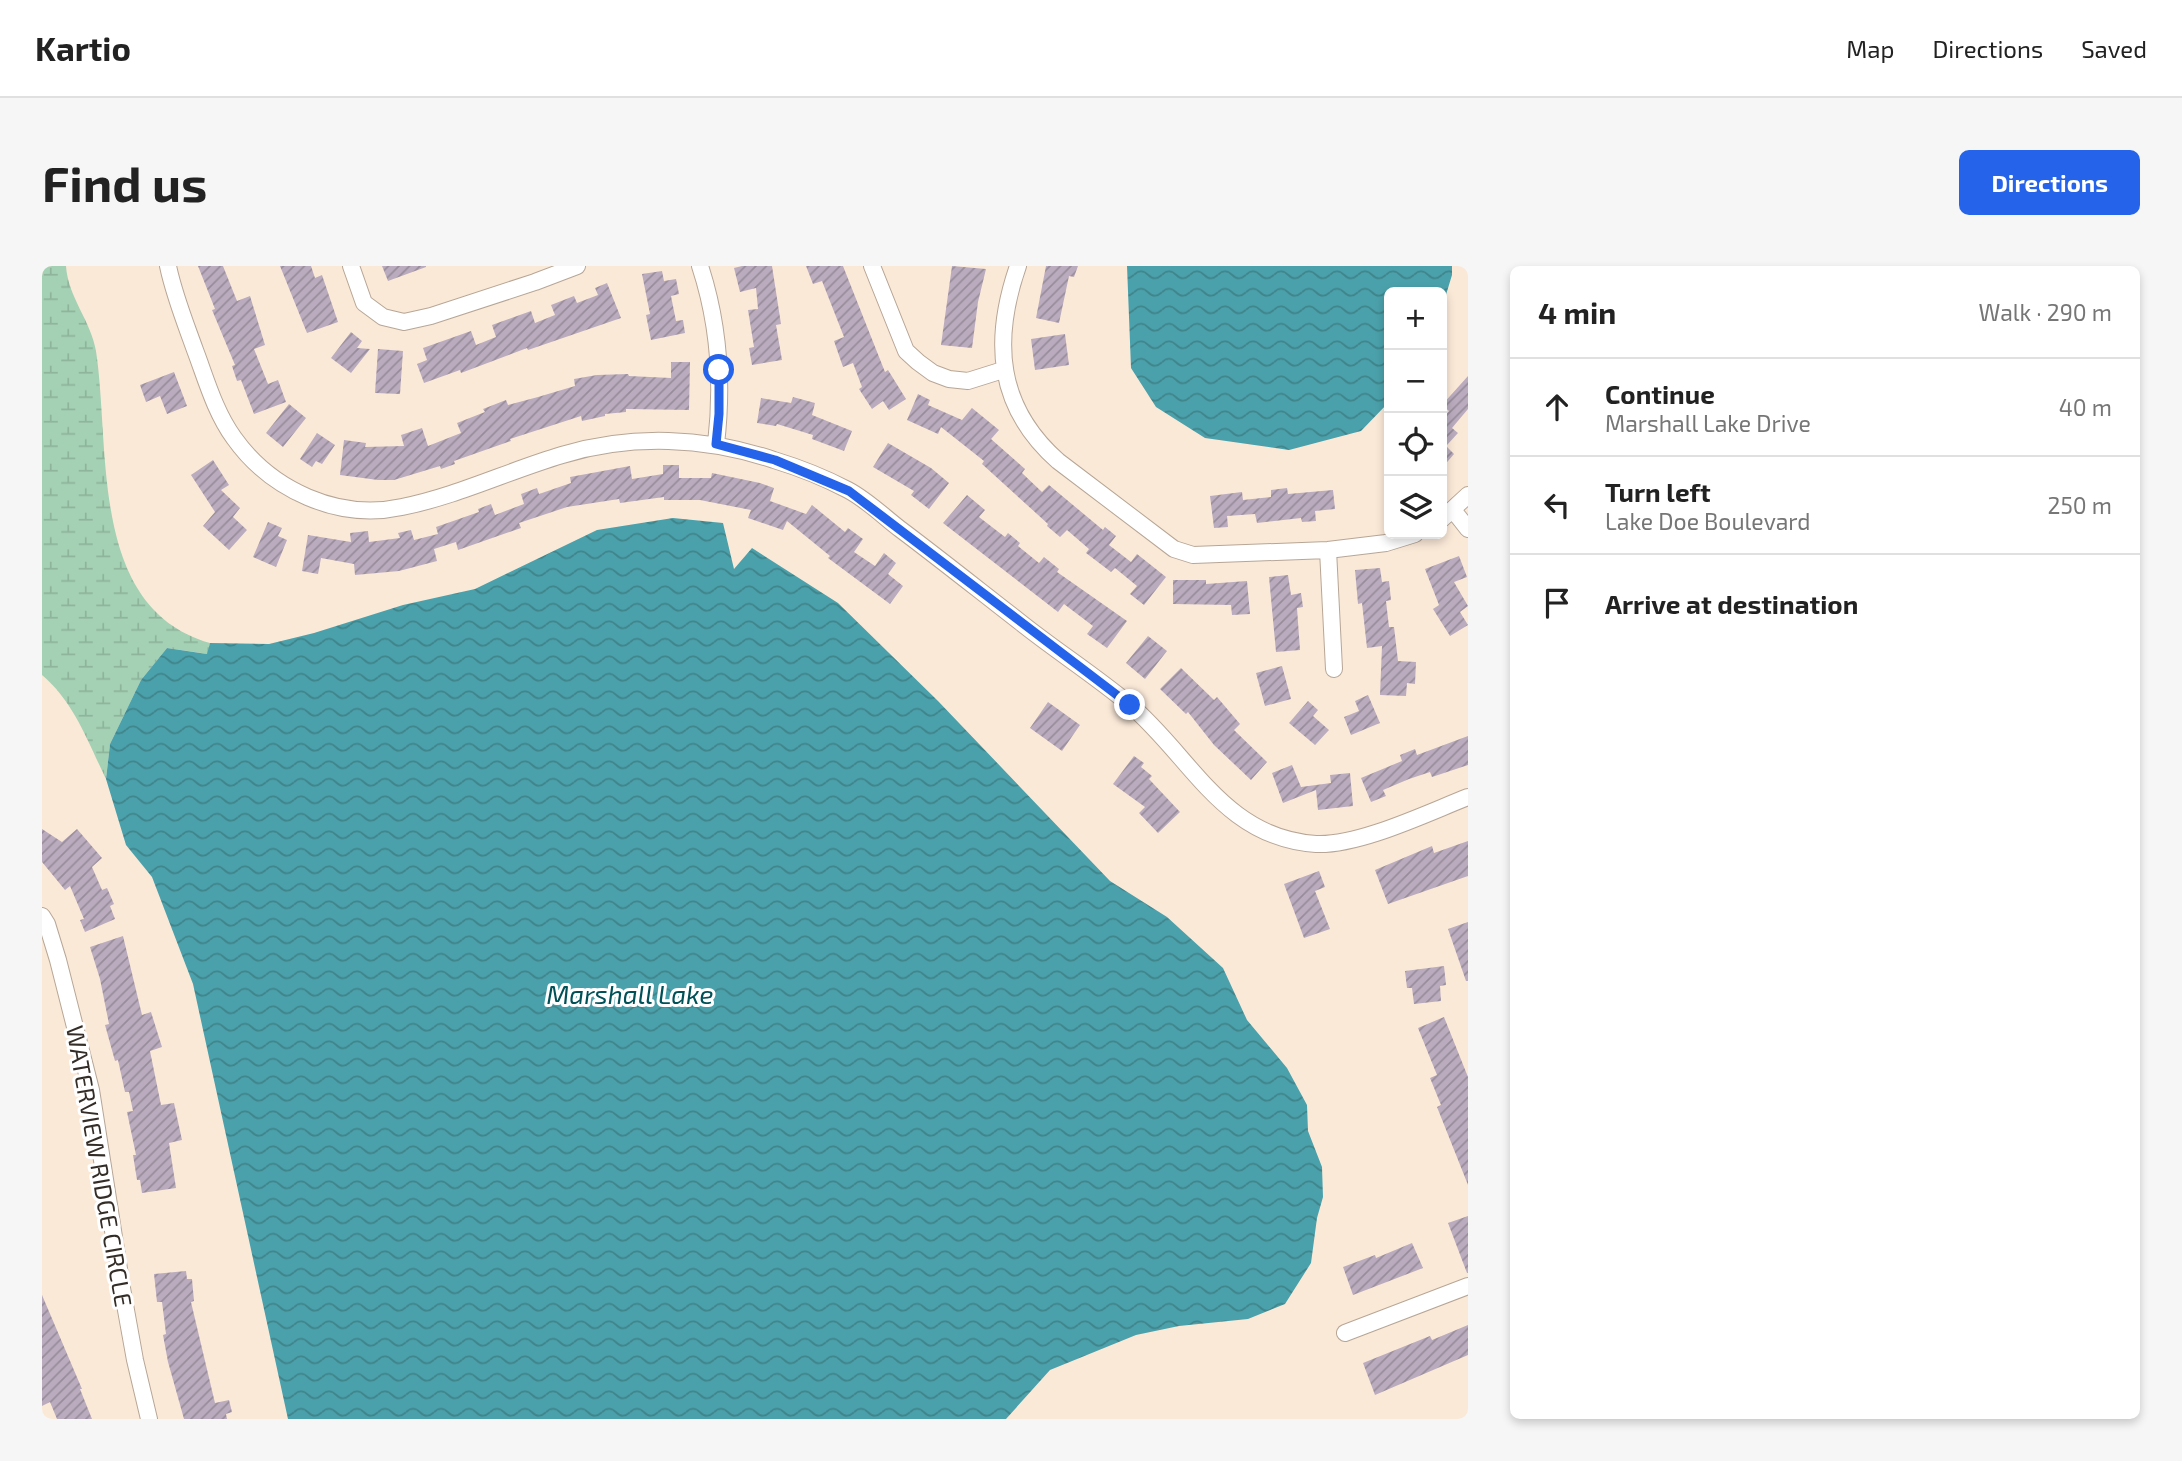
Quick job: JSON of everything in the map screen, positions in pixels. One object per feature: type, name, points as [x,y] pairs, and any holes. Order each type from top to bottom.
[{"type":"street","points":[[168,266],[178,305],[215,403],[233,437],[273,477],[290,489],[324,504],[356,510],[399,508],[565,454],[604,445],[680,440],[716,444],[775,460],[849,491],[1130,705],[1220,803],[1246,822],[1272,834],[1317,844],[1373,834],[1468,797]]},
{"type":"street","points":[[351,266],[364,303],[383,317],[404,322],[509,291],[577,266]]},
{"type":"street","points":[[700,266],[711,306],[719,370],[716,444]]},
{"type":"street","points":[[872,266],[906,351],[918,362],[933,373],[949,379],[968,381],[1003,370]]},
{"type":"street","points":[[1018,266],[1005,325],[1003,370],[1023,420],[1041,446],[1174,549],[1193,555],[1328,550],[1399,539]]},
{"type":"street","points":[[1468,495],[1447,515],[1468,529]]},
{"type":"street","points":[[1328,550],[1334,668]]},
{"type":"street","name":"WATERVIEW RIDGE CIRCLE","points":[[42,916],[58,960],[91,1090],[122,1288],[149,1419]]},
{"type":"street","points":[[1345,1333],[1468,1286]]},
{"type":"green space","points":[[42,266],[66,266],[71,288],[93,340],[100,390],[106,477],[113,521],[124,561],[143,596],[171,624],[210,643],[208,654],[167,648],[141,680],[110,744],[106,779],[72,710],[42,675]]},
{"type":"water","points":[[1127,266],[1452,266],[1447,292],[1447,287],[1384,287],[1384,407],[1361,431],[1289,450],[1205,438],[1156,407],[1131,368]]},
{"type":"water","name":"Marshall Lake","points":[[673,518],[723,523],[734,569],[752,548],[838,603],[938,701],[1110,881],[1167,917],[1223,968],[1247,1020],[1287,1068],[1307,1105],[1308,1131],[1322,1167],[1323,1197],[1317,1218],[1311,1263],[1285,1304],[1248,1319],[1179,1326],[1136,1335],[1050,1370],[1006,1419],[288,1419],[193,984],[152,877],[126,845],[106,779],[110,744],[141,680],[167,648],[207,654],[210,643],[269,644],[314,633],[403,605],[475,589],[597,530]]},
{"type":"building","points":[[198,266],[223,266],[237,301],[250,296],[265,345],[254,349],[268,384],[278,380],[286,402],[254,414],[241,380],[237,381],[232,366],[235,365],[212,310],[215,309]]},
{"type":"building","points":[[280,266],[311,266],[315,278],[322,275],[338,322],[307,333]]},
{"type":"building","points":[[382,266],[426,266],[426,267],[388,281]]},
{"type":"building","points":[[772,266],[781,324],[776,325],[782,360],[752,365],[749,348],[754,347],[748,310],[758,309],[756,288],[740,292],[734,268]]},
{"type":"building","points":[[806,266],[843,266],[885,372],[888,370],[906,399],[889,410],[883,401],[872,409],[859,389],[862,387],[853,363],[843,367],[834,341],[844,337],[822,281],[813,284]]},
{"type":"building","points":[[952,266],[986,269],[978,302],[972,348],[941,345]]},
{"type":"building","points":[[1046,266],[1078,266],[1074,277],[1069,276],[1059,323],[1036,318]]},
{"type":"building","points":[[662,271],[664,281],[676,279],[679,294],[671,296],[676,321],[683,320],[685,333],[651,340],[646,315],[650,314],[642,274]]},
{"type":"building","points":[[607,283],[621,318],[424,383],[417,364],[427,360],[423,348],[471,331],[476,345],[496,337],[492,325],[531,311],[535,323],[555,315],[551,305],[574,296],[577,303],[598,295],[595,288]]},
{"type":"building","points":[[351,332],[362,341],[357,348],[370,349],[351,373],[331,358]]},
{"type":"building","points":[[1065,334],[1069,365],[1035,370],[1031,339]]},
{"type":"building","points":[[378,349],[403,351],[400,394],[375,393]]},
{"type":"building","points":[[671,362],[690,362],[689,410],[626,409],[626,412],[605,414],[582,421],[581,416],[510,439],[511,441],[454,461],[455,464],[441,469],[440,466],[394,480],[340,475],[344,440],[366,443],[365,447],[404,446],[401,435],[422,428],[428,446],[461,433],[457,423],[506,400],[508,405],[538,397],[575,386],[574,379],[597,375],[628,374],[671,378]]},
{"type":"building","points":[[174,372],[187,406],[167,414],[160,396],[146,402],[140,385]]},
{"type":"building","points":[[1468,376],[1468,409],[1452,428],[1458,433],[1447,445],[1449,411],[1447,399]]},
{"type":"building","points":[[918,394],[930,400],[928,405],[962,420],[972,408],[999,430],[991,439],[1025,469],[1022,473],[1042,492],[1049,485],[1103,530],[1105,527],[1116,536],[1109,545],[1131,562],[1137,554],[1166,577],[1144,605],[1130,594],[1137,586],[1115,568],[1111,572],[1086,553],[1089,549],[1067,530],[1060,537],[982,464],[984,461],[941,427],[938,434],[907,420]]},
{"type":"building","points":[[793,397],[815,403],[812,415],[852,431],[844,451],[812,439],[813,435],[777,424],[757,423],[761,398],[791,403]]},
{"type":"building","points":[[289,404],[306,418],[283,447],[266,433]]},
{"type":"building","points":[[317,433],[335,445],[322,464],[316,461],[312,467],[300,459]]},
{"type":"building","points":[[888,443],[931,468],[949,483],[929,509],[911,495],[914,491],[873,467]]},
{"type":"building","points":[[1447,447],[1454,454],[1447,462]]},
{"type":"building","points":[[213,460],[229,485],[221,490],[240,508],[233,517],[247,530],[229,550],[203,526],[215,512],[191,475]]},
{"type":"building","points":[[663,465],[679,465],[679,478],[711,478],[712,473],[760,483],[774,488],[770,501],[806,514],[812,505],[845,532],[848,528],[863,539],[854,552],[875,566],[884,553],[896,563],[888,574],[903,586],[890,604],[828,558],[830,556],[787,521],[783,530],[748,518],[751,510],[700,500],[664,500],[664,497],[620,503],[619,499],[567,507],[519,523],[521,528],[458,550],[456,542],[434,549],[437,561],[399,571],[355,575],[354,564],[321,558],[318,574],[302,571],[308,535],[351,542],[350,533],[368,531],[369,542],[400,538],[398,533],[411,530],[414,540],[438,534],[436,527],[479,512],[478,509],[491,504],[495,515],[524,504],[521,494],[537,488],[539,494],[571,483],[570,477],[630,466],[632,479],[663,474]]},
{"type":"building","points":[[1287,488],[1288,494],[1333,490],[1335,509],[1315,511],[1316,521],[1302,522],[1301,518],[1257,523],[1255,514],[1227,516],[1228,527],[1214,528],[1210,496],[1242,492],[1243,500],[1271,497],[1271,490]]},
{"type":"building","points":[[967,495],[985,510],[979,517],[1005,537],[1008,533],[1020,543],[1018,546],[1039,563],[1044,557],[1059,569],[1057,572],[1127,621],[1107,648],[1087,634],[1093,626],[1064,604],[1058,612],[943,523]]},
{"type":"building","points":[[268,522],[282,528],[278,536],[287,540],[276,567],[253,557]]},
{"type":"building","points":[[1459,556],[1467,577],[1454,582],[1468,606],[1460,612],[1468,625],[1450,636],[1433,609],[1439,605],[1425,569]]},
{"type":"building","points":[[1380,568],[1382,582],[1389,581],[1391,600],[1386,601],[1389,627],[1394,627],[1398,661],[1416,662],[1415,684],[1407,683],[1406,696],[1380,695],[1382,646],[1367,648],[1362,603],[1358,604],[1355,570]]},
{"type":"building","points":[[1288,575],[1291,595],[1301,593],[1303,607],[1297,608],[1300,650],[1276,652],[1269,577]]},
{"type":"building","points":[[1173,580],[1206,580],[1206,584],[1247,581],[1250,614],[1232,615],[1231,605],[1173,604]]},
{"type":"building","points":[[1148,636],[1167,651],[1145,679],[1126,663]]},
{"type":"building","points":[[1282,666],[1291,699],[1265,706],[1256,673]]},
{"type":"building","points":[[1181,668],[1214,700],[1217,697],[1240,724],[1234,730],[1267,762],[1251,780],[1214,745],[1188,712],[1186,714],[1160,689]]},
{"type":"building","points":[[1368,695],[1380,723],[1351,735],[1344,717],[1359,711],[1355,701]]},
{"type":"building","points":[[1308,701],[1318,710],[1313,716],[1329,730],[1315,745],[1289,723]]},
{"type":"building","points":[[1048,702],[1080,725],[1062,751],[1030,728]]},
{"type":"building","points":[[1468,736],[1468,765],[1432,777],[1430,772],[1409,779],[1383,790],[1386,796],[1371,802],[1361,778],[1402,761],[1400,755],[1415,749],[1417,755]]},
{"type":"building","points":[[1134,756],[1144,763],[1141,767],[1152,776],[1149,779],[1180,812],[1158,833],[1139,813],[1145,807],[1113,784]]},
{"type":"building","points":[[1292,765],[1301,787],[1331,783],[1330,775],[1350,773],[1353,806],[1318,810],[1316,790],[1283,803],[1272,773]]},
{"type":"building","points":[[42,829],[62,842],[77,829],[102,858],[92,867],[102,890],[107,888],[114,904],[110,906],[115,919],[85,932],[80,920],[84,919],[70,886],[65,890],[42,862]]},
{"type":"building","points":[[1468,841],[1468,876],[1388,904],[1375,870],[1432,846],[1434,853]]},
{"type":"building","points":[[1319,871],[1325,887],[1315,891],[1330,929],[1304,938],[1284,884]]},
{"type":"building","points":[[1468,922],[1468,981],[1466,981],[1448,929]]},
{"type":"building","points":[[123,936],[142,1015],[151,1012],[162,1047],[150,1051],[161,1105],[174,1103],[182,1140],[169,1143],[176,1188],[142,1193],[140,1180],[137,1180],[133,1155],[136,1155],[127,1112],[133,1111],[129,1092],[125,1092],[118,1060],[115,1061],[105,1025],[109,1024],[90,947]]},
{"type":"building","points":[[1444,966],[1446,985],[1440,986],[1441,1001],[1414,1004],[1412,988],[1407,988],[1405,971]]},
{"type":"building","points":[[1444,1017],[1468,1077],[1468,1185],[1437,1107],[1441,1105],[1430,1078],[1437,1075],[1418,1028]]},
{"type":"building","points":[[1468,1216],[1468,1273],[1467,1273],[1448,1223]]},
{"type":"building","points":[[1412,1243],[1423,1268],[1353,1295],[1343,1267],[1375,1255],[1376,1258]]},
{"type":"building","points":[[186,1271],[187,1279],[192,1279],[194,1301],[191,1302],[215,1403],[229,1400],[232,1412],[226,1414],[227,1419],[184,1419],[168,1362],[163,1335],[166,1334],[162,1302],[157,1302],[154,1274]]},
{"type":"building","points":[[42,1295],[92,1419],[57,1419],[50,1402],[42,1406]]},
{"type":"building","points":[[1468,1325],[1468,1355],[1375,1395],[1363,1363],[1430,1336],[1432,1340]]},
{"type":"route","points":[[719,370],[716,444],[775,460],[849,491],[1130,705]]}]
